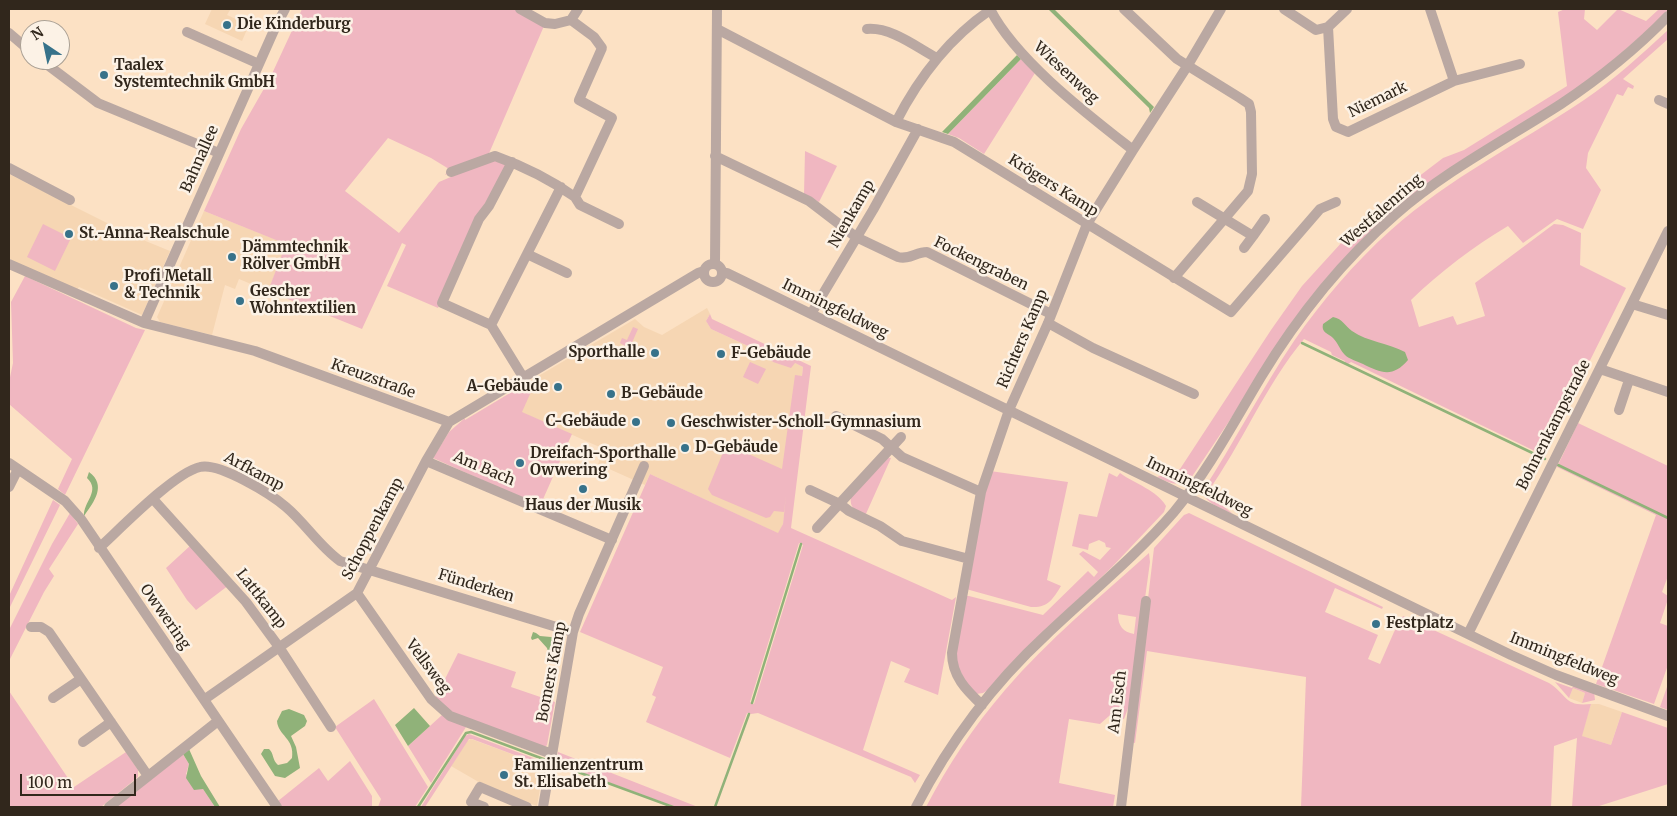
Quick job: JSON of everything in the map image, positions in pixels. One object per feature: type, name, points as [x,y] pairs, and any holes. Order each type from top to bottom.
[{"type":"street","name":"Bahnallee","points":[[144,323],[285,9]]},
{"type":"street","points":[[520,9],[545,23],[555,24],[572,20],[578,9]]},
{"type":"street","points":[[717,9],[715,156],[720,280],[712,282],[705,277],[704,271],[707,266],[719,268]]},
{"type":"street","points":[[1124,9],[1177,59],[1249,104],[1252,112],[1251,181],[1248,190],[1174,278]]},
{"type":"street","name":"Richters Kamp","points":[[982,705],[968,692],[959,680],[952,659],[981,492],[1009,410],[1088,224],[1133,150],[1188,66],[1221,9]]},
{"type":"street","points":[[1284,9],[1316,30],[1328,28],[1347,9]]},
{"type":"street","points":[[1430,9],[1454,81]]},
{"type":"street","points":[[896,122],[911,93],[937,58],[972,22],[990,10]]},
{"type":"street","name":"Wiesenweg","points":[[990,10],[1004,32],[1055,86],[1133,150]]},
{"type":"street","name":"Westfalenring","points":[[916,807],[950,749],[982,705],[1025,656],[1130,560],[1185,497],[1302,315],[1325,285],[1360,247],[1397,212],[1434,185],[1597,78],[1631,51],[1668,16]]},
{"type":"street","points":[[572,20],[594,37],[602,48],[579,100],[612,118],[575,197]]},
{"type":"street","name":"Krögers Kamp","points":[[717,28],[896,122],[954,142],[1231,312],[1320,209],[1336,202]]},
{"type":"street","points":[[867,29],[876,28],[892,33],[937,58]]},
{"type":"street","name":"Niemark","points":[[1328,28],[1333,119],[1336,128],[1348,132],[1454,81],[1520,64]]},
{"type":"street","points":[[187,32],[259,64]]},
{"type":"street","points":[[9,33],[20,42]]},
{"type":"street","points":[[54,70],[98,103],[219,154]]},
{"type":"street","name":"Nienkamp","points":[[811,314],[918,129]]},
{"type":"street","points":[[451,172],[495,156],[512,162],[561,187],[575,197],[580,205],[619,224]]},
{"type":"street","name":"Fockengraben","points":[[715,156],[809,201],[856,237],[904,258],[921,252],[927,252],[1049,318],[1092,348],[1194,394]]},
{"type":"street","points":[[512,162],[489,206],[479,219],[442,303],[491,325],[523,377]]},
{"type":"street","points":[[9,168],[70,200]]},
{"type":"street","points":[[491,325],[561,187]]},
{"type":"street","points":[[1197,202],[1253,236]]},
{"type":"street","points":[[1244,248],[1265,219]]},
{"type":"street","name":"Bohnenkampstraße","points":[[1468,634],[1632,304],[1664,251],[1668,231]]},
{"type":"street","points":[[527,254],[567,273]]},
{"type":"street","name":"Kreuzstraße","points":[[9,264],[144,323],[255,351],[449,422]]},
{"type":"street","name":"Immingfeldweg","points":[[719,268],[1511,655],[1556,675],[1668,716]]},
{"type":"street","points":[[449,422],[698,272],[704,271]]},
{"type":"street","points":[[1632,304],[1668,315]]},
{"type":"street","points":[[1600,369],[1668,392]]},
{"type":"street","points":[[1619,410],[1629,380]]},
{"type":"street","points":[[836,416],[882,439],[902,457],[981,492]]},
{"type":"street","name":"Schoppenkamp","points":[[205,699],[356,593],[370,570],[426,461],[449,422]]},
{"type":"street","points":[[817,528],[901,437]]},
{"type":"street","name":"Am Bach","points":[[426,461],[612,540]]},
{"type":"street","name":"Owwering","points":[[9,463],[64,501],[81,519],[99,548],[205,699],[276,807]]},
{"type":"street","name":"Arfkamp","points":[[99,548],[174,482],[193,470],[208,466],[217,468],[252,484],[274,498],[300,519],[332,555],[340,561],[370,570]]},
{"type":"street","name":"Bomers Kamp","points":[[543,807],[573,632],[578,614],[644,466]]},
{"type":"street","points":[[9,487],[18,469]]},
{"type":"street","points":[[810,490],[880,526],[902,541],[969,559]]},
{"type":"street","name":"Lattkamp","points":[[153,500],[246,602],[279,647],[331,727]]},
{"type":"street","name":"Fünderken","points":[[370,570],[573,632]]},
{"type":"street","name":"Vellsweg","points":[[356,593],[431,698],[444,712],[460,720],[552,754]]},
{"type":"street","name":"Am Esch","points":[[1120,807],[1146,601]]},
{"type":"street","points":[[31,626],[41,626],[49,632],[148,776]]},
{"type":"street","points":[[53,698],[81,679]]},
{"type":"street","points":[[109,807],[218,721]]},
{"type":"street","points":[[83,742],[111,722]]},
{"type":"street","points":[[484,807],[471,802],[480,788],[527,807]]},
{"type":"shaded area","name":"Die Kinderburg","points":[[212,9],[230,10],[227,15],[249,25],[242,41],[205,24]]},
{"type":"shaded area","points":[[302,9],[515,9],[544,26],[487,158],[477,160],[445,175],[449,169],[431,158],[388,138],[345,191],[399,233],[439,182],[479,165],[501,159],[507,166],[476,220],[438,308],[387,286],[406,245],[402,243],[362,329],[268,291],[286,244],[204,211],[241,129],[270,78]]},
{"type":"shaded area","points":[[1048,9],[1054,9],[1154,107],[1150,113],[1149,108]]},
{"type":"shaded area","points":[[1565,9],[1585,9],[1584,19],[1597,30],[1618,9],[1646,21],[1658,10],[1656,9],[1668,10],[1654,25],[1589,81],[1378,225],[1240,405],[1191,478],[1179,484],[1170,483],[1157,477],[1180,469],[1302,286],[1353,230],[1380,206],[1443,158],[1464,150],[1567,86],[1558,12]]},
{"type":"shaded area","points":[[1668,30],[1668,39],[1623,79],[1634,86],[1633,89],[1628,87],[1623,96],[1617,94],[1588,153],[1586,168],[1601,190],[1583,229],[1557,219],[1523,243],[1508,226],[1458,260],[1411,300],[1419,327],[1453,316],[1457,325],[1485,316],[1475,283],[1554,224],[1563,225],[1581,233],[1580,265],[1626,288],[1543,455],[1351,362],[1347,365],[1344,364],[1345,361],[1332,355],[1331,352],[1304,339],[1265,395],[1220,474],[1207,493],[1233,514],[1207,500],[1202,492],[1294,341],[1339,283],[1364,256],[1413,211],[1461,177],[1560,116],[1595,92]]},
{"type":"shaded area","points":[[1017,55],[1021,59],[948,134],[942,132]]},
{"type":"shaded area","points":[[1021,59],[1035,73],[984,154],[959,138],[948,134]]},
{"type":"shaded area","points":[[805,151],[837,166],[819,202],[804,194]]},
{"type":"shaded area","name":"St.-Anna-Realschule","points":[[9,174],[109,224],[109,226],[170,251],[142,315],[79,287],[77,290],[9,259]]},
{"type":"shaded area","points":[[204,211],[287,244],[268,291],[239,279],[235,289],[225,285],[212,335],[160,322],[157,317]]},
{"type":"shaded area","points":[[43,224],[71,238],[55,271],[27,257]]},
{"type":"shaded area","points":[[25,276],[136,328],[145,330],[65,495],[58,489],[72,459],[9,404],[9,382],[13,363],[11,302]]},
{"type":"shaded area","name":"Geschwister-Scholl-Gymnasium","points":[[707,308],[710,314],[706,321],[711,329],[761,352],[773,362],[795,363],[803,367],[783,524],[779,534],[650,474],[645,485],[598,464],[604,449],[521,412],[534,384],[530,381],[635,319],[644,327],[662,335]]},
{"type":"shaded area","points":[[710,314],[712,319],[811,366],[791,528],[952,600],[956,597],[938,695],[904,682],[910,669],[891,661],[863,750],[920,775],[915,783],[911,777],[758,713],[747,713],[730,758],[646,722],[656,697],[652,695],[663,667],[580,632],[650,474],[778,533],[783,524],[786,495],[784,512],[774,511],[770,517],[766,518],[712,495],[708,489],[724,450],[729,447],[782,469],[795,375],[802,376],[803,367],[795,363],[791,368],[773,362],[761,352],[711,329],[706,321]],"holes":[[[799,543],[803,545],[754,704],[750,702]]]},
{"type":"shaded area","points":[[1333,317],[1339,319],[1358,335],[1405,352],[1408,360],[1392,372],[1387,372],[1376,370],[1349,358],[1323,329],[1323,324]]},
{"type":"shaded area","points":[[633,327],[638,329],[627,354],[622,352],[625,346],[620,343],[622,338],[627,340]]},
{"type":"shaded area","points":[[750,362],[766,369],[758,384],[743,377]]},
{"type":"shaded area","points":[[530,381],[535,383],[522,412],[572,434],[540,506],[433,458],[449,432],[465,418],[465,420]]},
{"type":"shaded area","points":[[1578,423],[1668,466],[1668,576],[1662,592],[1668,596],[1668,599],[1660,623],[1668,626],[1668,665],[1654,704],[1596,684],[1656,515],[1557,467]]},
{"type":"shaded area","points":[[886,457],[891,458],[865,516],[852,507],[851,497]]},
{"type":"shaded area","points":[[990,471],[1068,482],[1047,580],[1061,586],[1052,599],[1042,606],[1031,607],[966,589]]},
{"type":"shaded area","points":[[89,472],[97,482],[98,488],[92,505],[84,516],[84,511],[92,492],[91,483],[87,478]]},
{"type":"shaded area","points":[[1109,473],[1117,477],[1120,473],[1151,491],[1166,506],[1164,512],[1112,567],[1044,632],[988,690],[976,694],[970,690],[954,659],[965,596],[1043,615],[1088,571],[1094,577],[1098,572],[1079,554],[1083,551],[1100,560],[1111,548],[1106,547],[1105,543],[1099,540],[1089,544],[1088,550],[1072,546],[1079,514],[1097,517]]},
{"type":"shaded area","points":[[53,500],[60,505],[9,609],[9,596]]},
{"type":"shaded area","points":[[70,513],[78,524],[49,569],[54,576],[9,661],[9,630],[52,544]]},
{"type":"shaded area","points":[[1189,513],[1383,607],[1382,609],[1335,588],[1325,612],[1378,635],[1368,659],[1380,664],[1403,616],[1549,683],[1571,702],[1591,704],[1582,736],[1611,745],[1622,712],[1668,728],[1668,784],[1596,807],[1572,807],[1577,738],[1554,746],[1551,807],[1301,807],[1306,677],[1147,651],[1135,743],[1131,742],[1154,548],[1184,515]]},
{"type":"shaded area","points":[[191,545],[229,585],[196,610],[187,600],[166,568]]},
{"type":"shaded area","points":[[1149,553],[1150,562],[1131,700],[1124,719],[1109,716],[1100,724],[1069,719],[1059,783],[1115,795],[1113,807],[926,807],[962,746],[1005,690],[1057,636]],"holes":[[[1118,614],[1136,617],[1134,634],[1122,628]]]},
{"type":"shaded area","points":[[533,632],[558,641],[560,647],[555,659],[550,658],[547,648],[538,638],[532,640]]},
{"type":"shaded area","points":[[458,653],[516,672],[511,687],[555,702],[547,745],[545,747],[459,717],[435,699]]},
{"type":"shaded area","points":[[1555,682],[1572,688],[1574,685],[1594,692],[1595,700],[1582,703],[1585,693],[1573,688],[1569,698]]},
{"type":"shaded area","points":[[1668,684],[1668,710],[1660,707]]},
{"type":"shaded area","points":[[1573,688],[1585,693],[1582,703],[1569,698]]},
{"type":"shaded area","points":[[9,691],[74,787],[126,752],[138,770],[138,777],[101,807],[9,807]]},
{"type":"shaded area","points":[[374,699],[428,787],[415,807],[378,807],[381,799],[335,727]]},
{"type":"shaded area","points":[[1591,704],[1599,704],[1622,712],[1611,745],[1581,736]]},
{"type":"shaded area","points":[[414,708],[430,726],[408,746],[395,725]]},
{"type":"shaded area","points":[[289,709],[304,715],[307,721],[305,726],[291,736],[296,747],[300,768],[285,778],[275,776],[261,754],[264,749],[269,749],[278,765],[287,763],[292,758],[289,741],[280,730],[277,721],[282,711]]},
{"type":"shaded area","points":[[442,715],[466,727],[431,783],[408,746]]},
{"type":"shaded area","points":[[469,734],[544,762],[544,766],[469,739],[425,807],[421,807],[465,736]]},
{"type":"shaded area","name":"Familienzentrum St. Elisabeth","points":[[471,739],[544,766],[537,806],[496,792],[451,766],[467,741]]},
{"type":"shaded area","points":[[189,749],[201,776],[220,807],[215,807],[203,789],[194,790],[186,778],[189,764],[183,754]]},
{"type":"shaded area","points":[[558,752],[698,807],[676,807],[556,763]]},
{"type":"shaded area","points":[[183,754],[189,764],[186,774],[203,789],[215,807],[116,807]]},
{"type":"shaded area","points":[[350,761],[372,796],[372,807],[282,807],[278,801],[319,768],[328,781]]},
{"type":"waterway","points":[[1302,343],[1545,459]]},
{"type":"waterway","points":[[1558,465],[1668,518]]},
{"type":"waterway","points":[[752,703],[801,544]]},
{"type":"waterway","points":[[715,807],[749,714]]},
{"type":"waterway","points":[[418,807],[466,733],[471,732],[546,760]]},
{"type":"waterway","points":[[556,764],[673,807]]},
{"type":"place","name":"Die Kinderburg","points":[[227,25]]},
{"type":"place","name":"Taalex Systemtechnik GmbH","points":[[104,75]]},
{"type":"place","name":"St.-Anna-Realschule","points":[[69,234]]},
{"type":"place","name":"Dämmtechnik Rölver GmbH","points":[[232,257]]},
{"type":"place","name":"Profi Metall & Technik","points":[[114,286]]},
{"type":"place","name":"Gescher Wohntextilien","points":[[240,301]]},
{"type":"place","name":"Sporthalle","points":[[655,353]]},
{"type":"place","name":"F-Gebäude","points":[[721,354]]},
{"type":"place","name":"A-Gebäude","points":[[558,387]]},
{"type":"place","name":"B-Gebäude","points":[[611,394]]},
{"type":"place","name":"C-Gebäude","points":[[636,422]]},
{"type":"place","name":"Geschwister-Scholl-Gymnasium","points":[[671,423]]},
{"type":"place","name":"D-Gebäude","points":[[685,448]]},
{"type":"place","name":"Dreifach-Sporthalle Owwering","points":[[520,463]]},
{"type":"place","name":"Haus der Musik","points":[[583,489]]},
{"type":"place","name":"Festplatz","points":[[1376,624]]},
{"type":"place","name":"Familienzentrum St. Elisabeth","points":[[504,775]]}]
